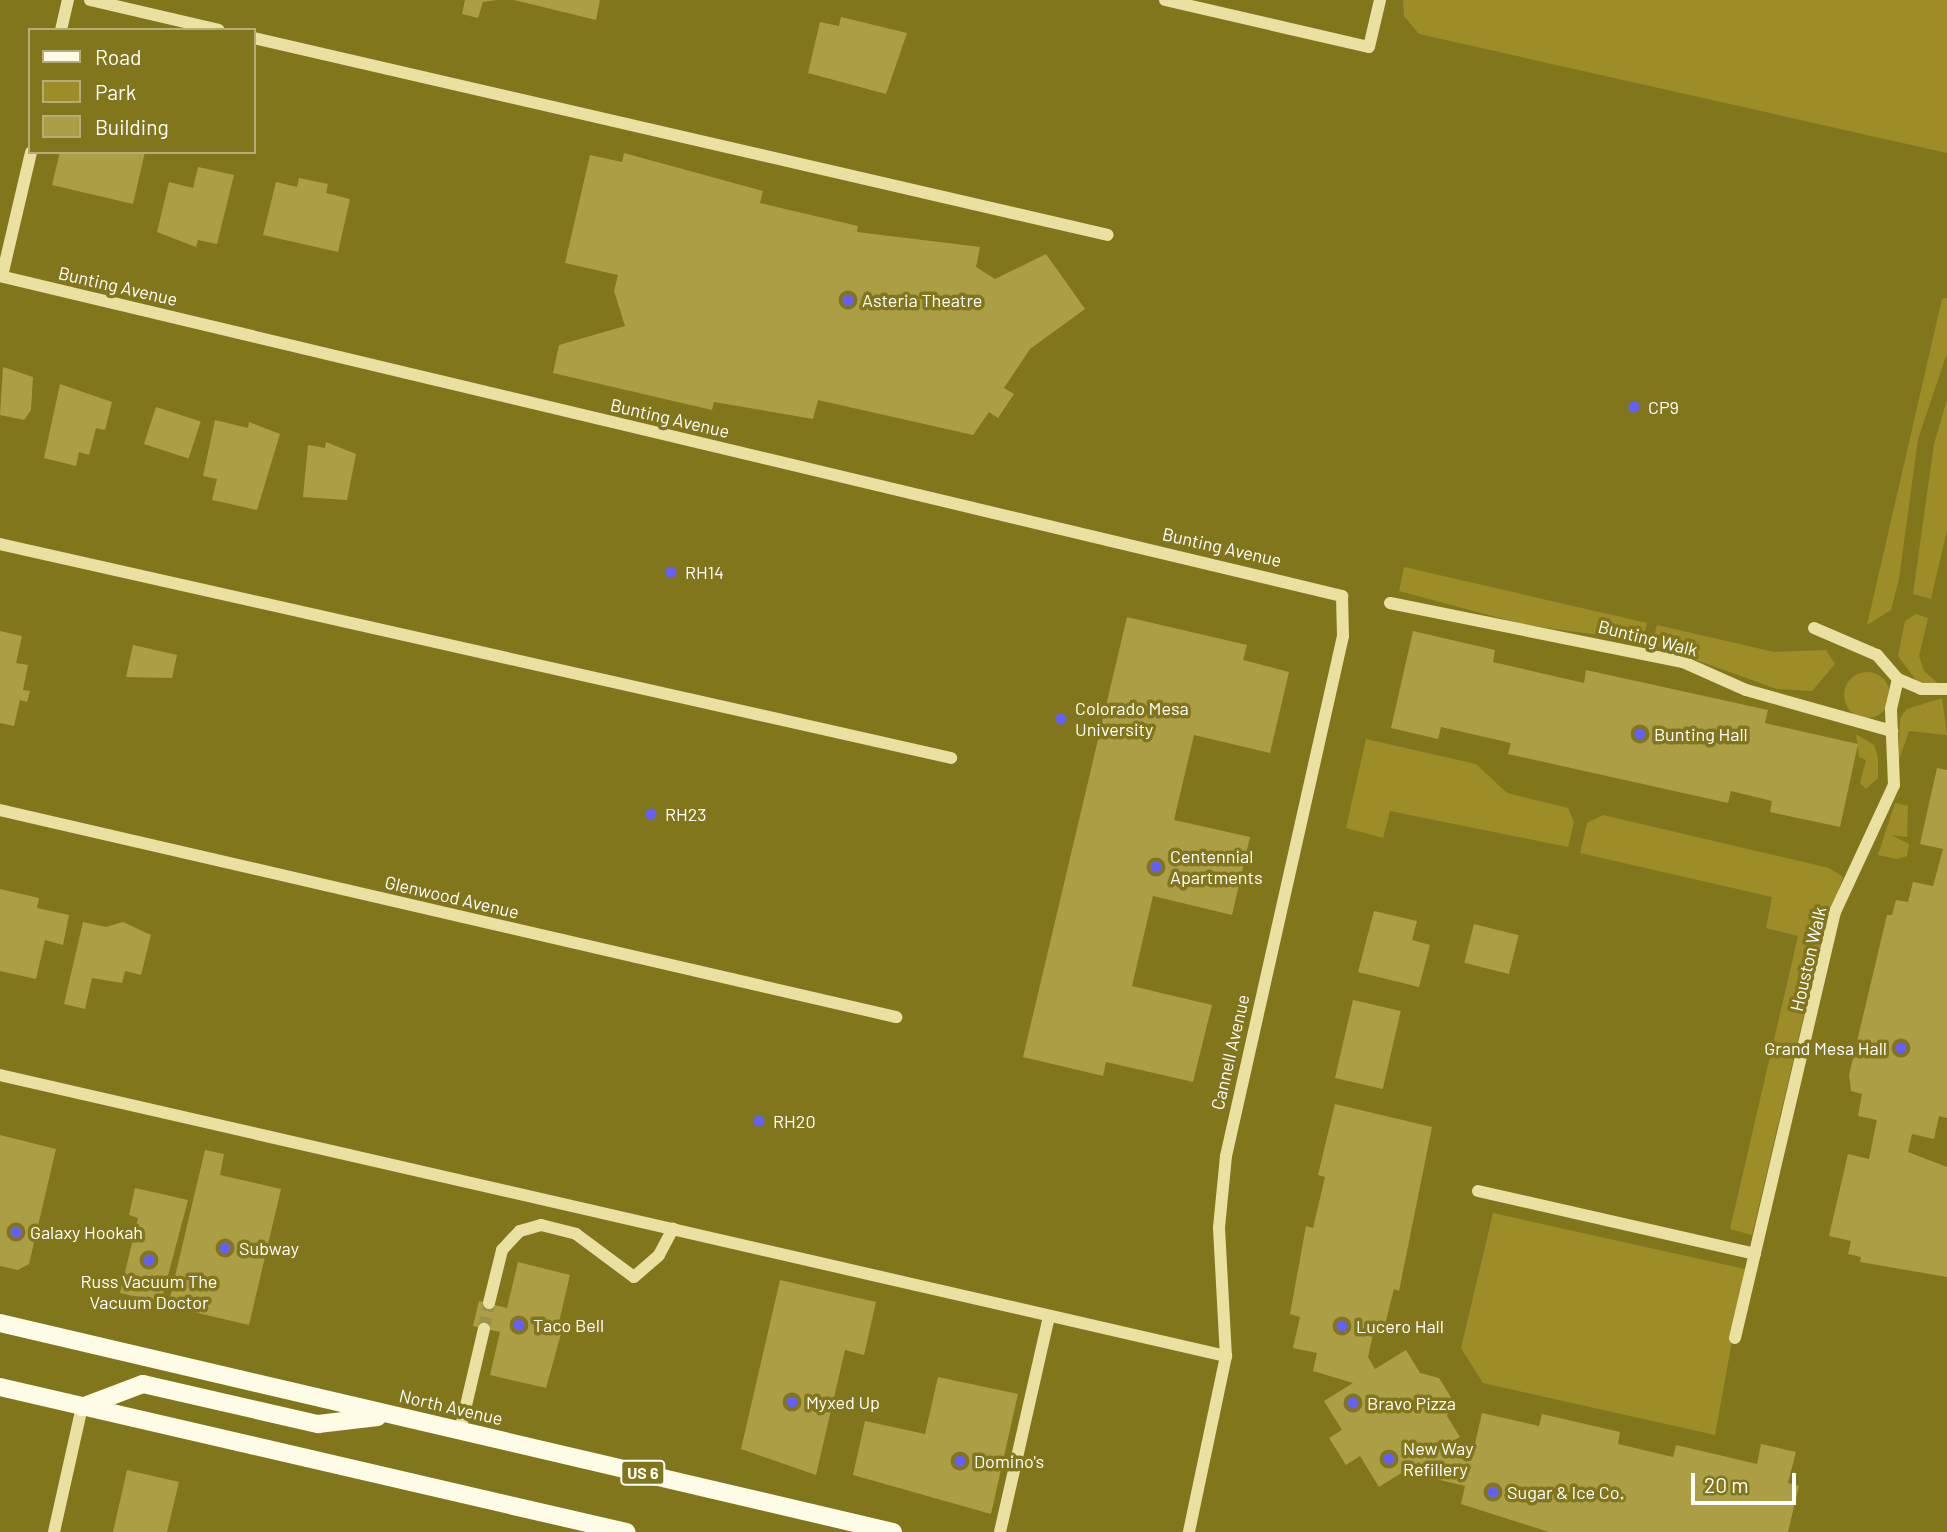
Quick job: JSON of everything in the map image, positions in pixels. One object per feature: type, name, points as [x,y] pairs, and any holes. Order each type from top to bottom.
[{"type":"main road","name":"North Avenue","points":[[0,1323],[893,1532]]},
{"type":"main road","points":[[82,1407],[143,1384],[318,1424],[392,1416]]},
{"type":"main road","points":[[0,1387],[626,1532]]},
{"type":"street","points":[[61,28],[68,0]]},
{"type":"street","points":[[90,0],[210,28]]},
{"type":"street","points":[[1165,0],[1369,47],[1380,0]]},
{"type":"street","points":[[256,38],[1108,235]]},
{"type":"street","points":[[1,276],[32,154]]},
{"type":"street","name":"Bunting Avenue","points":[[1,276],[1332,590]]},
{"type":"street","points":[[0,544],[951,758]]},
{"type":"street","name":"Cannell Avenue","points":[[1189,1532],[1226,1356],[1221,1193],[1343,636],[1345,606],[1332,590]]},
{"type":"street","name":"Bunting Walk","points":[[1390,603],[1683,662],[1746,690],[1892,731]]},
{"type":"street","points":[[1814,628],[1877,655],[1898,679],[1921,689],[1947,688]]},
{"type":"street","name":"Houston Walk","points":[[1735,1338],[1835,912],[1894,785],[1892,731],[1898,679]]},
{"type":"street","name":"Glenwood Avenue","points":[[0,810],[896,1017]]},
{"type":"street","points":[[0,1075],[1226,1356]]},
{"type":"street","points":[[1478,1191],[1755,1254]]},
{"type":"street","points":[[489,1303],[502,1250],[520,1231],[541,1225],[586,1239],[634,1277],[659,1255],[673,1229]]},
{"type":"street","points":[[1000,1532],[1049,1316]]},
{"type":"street","points":[[460,1431],[484,1329]]},
{"type":"street","points":[[54,1532],[82,1407]]},
{"type":"green space","points":[[1403,0],[1947,0],[1947,153],[1419,34],[1404,16]]},
{"type":"green space","points":[[1947,298],[1947,353],[1918,439],[1899,579],[1891,610],[1867,625],[1942,299]]},
{"type":"green space","points":[[1947,400],[1947,530],[1931,599],[1913,594],[1934,444]]},
{"type":"green space","points":[[1404,567],[1647,623],[1643,641],[1526,625],[1399,591]]},
{"type":"green space","points":[[1916,614],[1928,618],[1919,656],[1924,671],[1941,686],[1919,684],[1898,656],[1905,621]]},
{"type":"green space","points":[[1657,625],[1774,652],[1826,650],[1835,664],[1812,691],[1777,689],[1652,644]]},
{"type":"green space","points":[[1867,672],[1884,678],[1890,695],[1884,712],[1867,718],[1850,712],[1844,695],[1850,678]]},
{"type":"green space","points":[[1942,698],[1947,735],[1909,731],[1898,763],[1900,718],[1907,709]]},
{"type":"green space","points":[[1856,734],[1874,745],[1878,757],[1878,778],[1866,789],[1860,783],[1866,760],[1859,757]]},
{"type":"green space","points":[[1366,739],[1476,764],[1507,793],[1568,808],[1574,822],[1568,847],[1390,811],[1383,838],[1346,828]]},
{"type":"green space","points":[[1895,803],[1908,806],[1907,837],[1891,835],[1909,844],[1907,856],[1897,859],[1878,855]]},
{"type":"green space","points":[[1603,815],[1829,868],[1843,877],[1821,942],[1752,1235],[1730,1229],[1798,936],[1766,928],[1772,897],[1580,853],[1587,823]]},
{"type":"green space","points":[[1493,1213],[1745,1269],[1715,1435],[1483,1383],[1461,1348]]},
{"type":"building","points":[[465,0],[497,0],[483,2],[478,18],[462,14]]},
{"type":"building","points":[[514,0],[600,0],[596,20]]},
{"type":"building","points":[[841,17],[907,33],[886,94],[808,73],[820,22],[839,26]]},
{"type":"building","name":"Asteria Theatre","points":[[624,153],[763,191],[760,203],[858,226],[857,232],[980,247],[976,267],[995,279],[1046,254],[1085,309],[1030,349],[1004,388],[1014,394],[998,418],[989,412],[973,435],[818,400],[813,419],[714,402],[712,410],[553,373],[559,345],[625,326],[614,291],[618,275],[565,263],[590,155],[622,162]]},
{"type":"building","points":[[60,154],[145,154],[133,204],[52,185]]},
{"type":"building","points":[[198,167],[234,175],[217,244],[198,240],[196,247],[157,232],[169,182],[193,188]]},
{"type":"building","points":[[299,178],[328,184],[326,193],[350,199],[338,252],[263,235],[276,182],[297,187]]},
{"type":"building","points":[[3,367],[33,377],[31,410],[24,420],[0,415]]},
{"type":"building","points":[[60,384],[112,402],[105,430],[96,428],[89,455],[79,452],[76,466],[44,458]]},
{"type":"building","points":[[156,407],[201,422],[189,459],[144,444]]},
{"type":"building","points":[[215,420],[248,428],[249,422],[280,434],[257,510],[212,500],[217,479],[203,476]]},
{"type":"building","points":[[326,442],[356,454],[347,500],[303,497],[308,445],[325,448]]},
{"type":"building","name":"Centennial Apartments","points":[[1127,617],[1247,645],[1243,660],[1289,672],[1270,753],[1194,735],[1174,820],[1250,837],[1232,915],[1153,896],[1132,986],[1212,1005],[1193,1082],[1106,1062],[1103,1076],[1023,1057]]},
{"type":"building","points":[[0,631],[22,636],[16,663],[28,665],[23,690],[30,691],[27,702],[20,700],[14,726],[0,723]]},
{"type":"building","name":"Bunting Hall","points":[[1413,631],[1495,650],[1493,662],[1584,683],[1586,670],[1768,710],[1765,723],[1858,744],[1840,827],[1770,812],[1772,801],[1731,791],[1728,803],[1508,754],[1511,743],[1441,727],[1438,739],[1391,728]]},
{"type":"building","points":[[133,645],[177,655],[172,678],[126,677]]},
{"type":"building","name":"Grand Mesa Hall","points":[[1937,768],[1947,770],[1947,1118],[1939,1116],[1934,1139],[1912,1134],[1908,1152],[1947,1167],[1947,1277],[1860,1262],[1861,1257],[1848,1254],[1851,1241],[1829,1236],[1848,1154],[1869,1159],[1877,1120],[1858,1116],[1862,1094],[1851,1091],[1849,1075],[1887,915],[1892,915],[1896,900],[1908,902],[1913,882],[1933,886],[1943,849],[1920,844]]},
{"type":"building","points":[[0,889],[39,898],[37,908],[69,915],[63,945],[45,940],[36,979],[0,971]]},
{"type":"building","points":[[1374,911],[1417,921],[1412,940],[1430,945],[1419,987],[1358,972]]},
{"type":"building","points":[[83,922],[106,927],[123,922],[151,935],[141,975],[125,971],[122,983],[92,978],[85,1009],[64,1004]]},
{"type":"building","points":[[1474,924],[1519,935],[1509,974],[1464,963]]},
{"type":"building","points":[[1353,1000],[1401,1011],[1383,1089],[1335,1078]]},
{"type":"building","name":"Lucero Hall","points":[[1335,1104],[1432,1127],[1399,1291],[1394,1289],[1382,1336],[1373,1334],[1368,1357],[1375,1369],[1406,1350],[1420,1373],[1439,1378],[1452,1399],[1447,1416],[1460,1437],[1441,1448],[1446,1455],[1471,1461],[1482,1413],[1539,1426],[1542,1414],[1620,1432],[1618,1444],[1673,1457],[1676,1445],[1757,1464],[1761,1444],[1796,1452],[1788,1483],[1799,1486],[1788,1532],[1549,1532],[1461,1504],[1465,1486],[1428,1477],[1419,1462],[1379,1487],[1360,1456],[1346,1465],[1329,1438],[1342,1430],[1324,1401],[1353,1383],[1313,1371],[1317,1353],[1293,1348],[1300,1317],[1290,1314],[1306,1226],[1313,1228],[1325,1177],[1318,1175]]},
{"type":"building","points":[[0,1135],[56,1149],[29,1264],[18,1270],[0,1266]]},
{"type":"building","name":"Subway","points":[[205,1150],[224,1154],[220,1175],[281,1189],[249,1325],[168,1306]]},
{"type":"building","name":"Russ Vacuum The Vacuum Doctor","points":[[135,1188],[188,1200],[161,1302],[120,1293],[138,1218],[129,1215]]},
{"type":"building","name":"Taco Bell","points":[[518,1262],[570,1275],[559,1322],[564,1323],[546,1388],[490,1375],[500,1332],[473,1326],[479,1301],[507,1308]]},
{"type":"building","name":"Myxed Up","points":[[780,1280],[876,1302],[864,1355],[845,1350],[816,1475],[741,1449]]},
{"type":"building","name":"Domino's","points":[[938,1377],[1018,1394],[991,1514],[853,1475],[865,1421],[925,1434]]},
{"type":"building","points":[[127,1470],[179,1482],[167,1532],[113,1532]]},
{"type":"tunnel","points":[[484,1329],[489,1303]]},
{"type":"place","name":"Asteria Theatre","points":[[848,300]]},
{"type":"place","name":"CP9","points":[[1634,407]]},
{"type":"place","name":"RH14","points":[[671,572]]},
{"type":"place","name":"Colorado Mesa University","points":[[1061,719]]},
{"type":"place","name":"Bunting Hall","points":[[1640,734]]},
{"type":"place","name":"RH23","points":[[651,814]]},
{"type":"place","name":"Centennial Apartments","points":[[1156,867]]},
{"type":"place","name":"Grand Mesa Hall","points":[[1901,1048]]},
{"type":"place","name":"RH20","points":[[759,1121]]},
{"type":"place","name":"Galaxy Hookah","points":[[16,1232]]},
{"type":"place","name":"Subway","points":[[225,1248]]},
{"type":"place","name":"Russ Vacuum The Vacuum Doctor","points":[[149,1260]]},
{"type":"place","name":"Taco Bell","points":[[519,1325]]},
{"type":"place","name":"Lucero Hall","points":[[1342,1326]]},
{"type":"place","name":"Myxed Up","points":[[792,1402]]},
{"type":"place","name":"Bravo Pizza","points":[[1353,1403]]},
{"type":"place","name":"New Way Refillery","points":[[1389,1459]]},
{"type":"place","name":"Domino's","points":[[960,1461]]},
{"type":"place","name":"Sugar & Ice Co.","points":[[1493,1492]]}]
